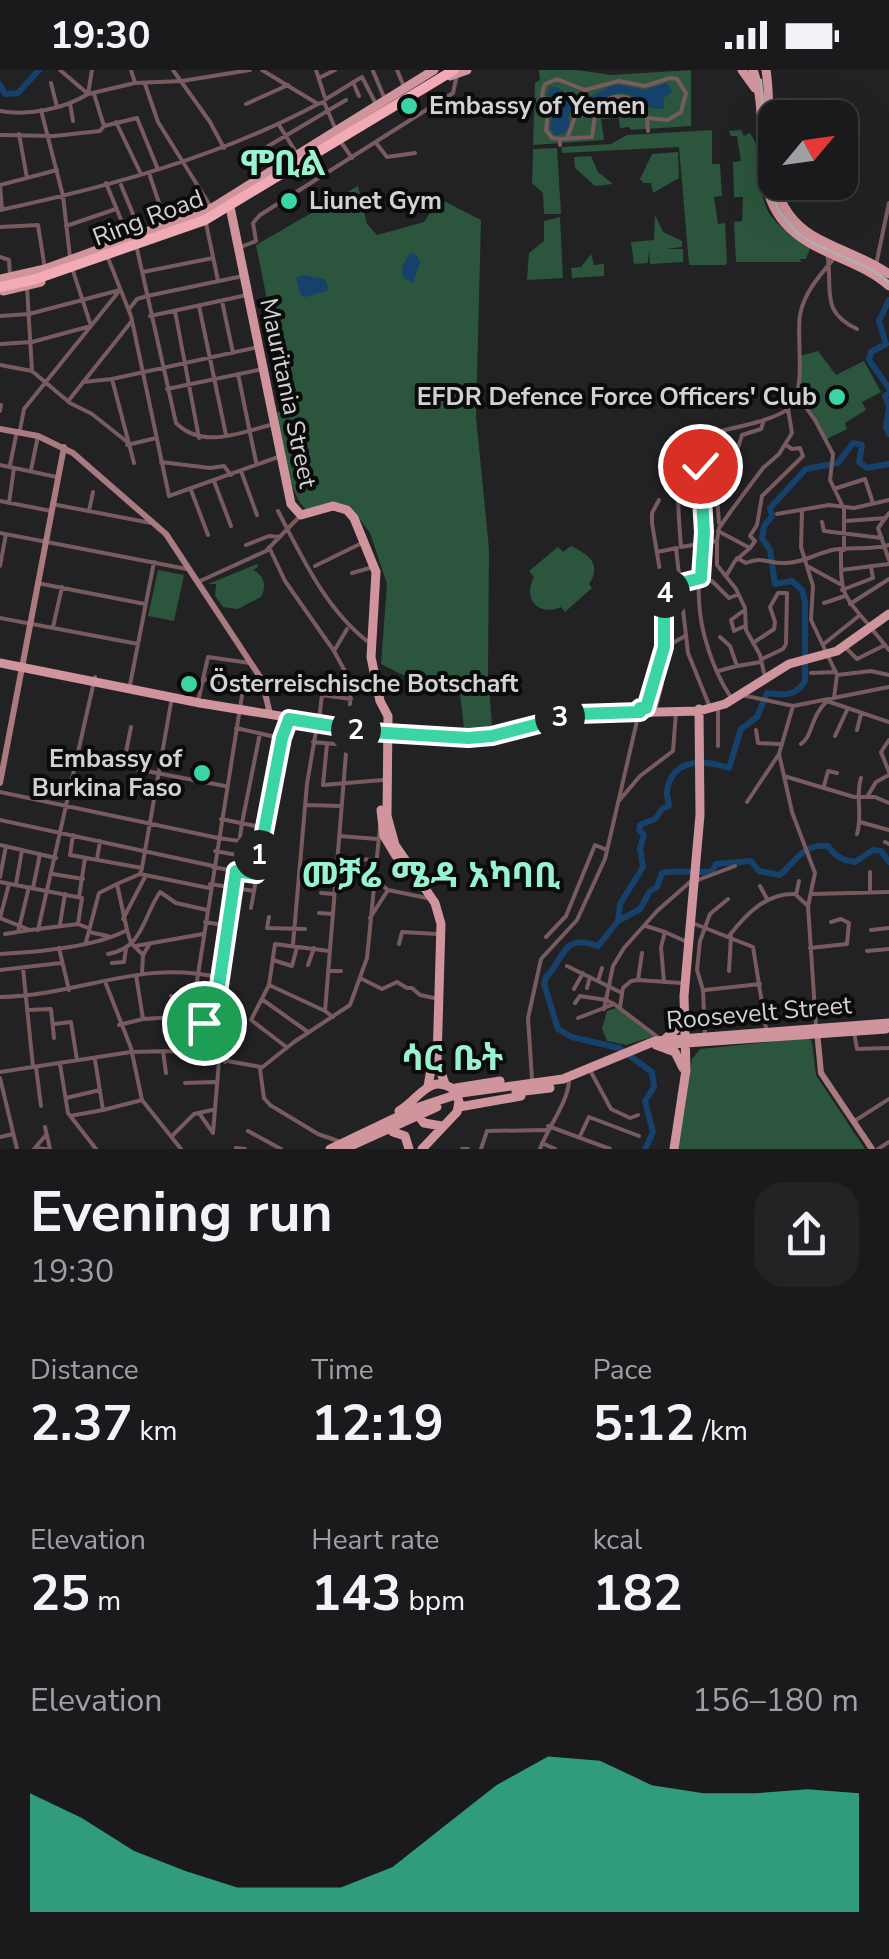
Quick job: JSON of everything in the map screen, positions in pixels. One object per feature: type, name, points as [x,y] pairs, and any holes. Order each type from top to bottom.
[{"type":"highway","name":"Ring Road","points":[[230,206],[442,70]]},
{"type":"highway","name":"Ring Road","points":[[2,284],[36,279],[205,220],[459,71]]},
{"type":"main road","points":[[2,284],[212,208],[434,70]]},
{"type":"main road","points":[[742,70],[759,95]]},
{"type":"main road","points":[[753,70],[759,95],[764,173],[771,203],[782,221],[795,234],[889,286]]},
{"type":"main road","points":[[766,70],[772,170],[780,203],[815,237],[889,274]]},
{"type":"main road","points":[[2,284],[27,287],[206,223],[459,71]]},
{"type":"main road","name":"Mauritania Street","points":[[230,206],[291,504],[301,515],[333,506],[354,518],[378,579],[372,668],[382,708],[388,716],[386,730]]},
{"type":"main road","points":[[827,649],[846,646],[889,612]]},
{"type":"main road","points":[[0,661],[199,697],[289,719],[482,737],[594,710],[698,711],[870,626]]},
{"type":"main road","points":[[736,695],[762,665],[805,657]]},
{"type":"main road","points":[[94,679],[172,698],[269,710],[318,722]]},
{"type":"main road","points":[[645,709],[698,711]]},
{"type":"main road","points":[[685,1069],[674,1052],[660,1042],[683,1018],[692,970],[698,711]]},
{"type":"main road","points":[[346,1145],[360,1130],[414,1102],[428,1086],[433,1067],[438,934],[429,898],[390,848],[381,823],[386,730]]},
{"type":"main road","points":[[386,730],[389,827],[400,854],[439,914],[442,939],[437,1061],[457,1095],[455,1116],[422,1148]]},
{"type":"main road","points":[[672,1149],[685,1069],[682,982],[686,942],[695,924]]},
{"type":"main road","points":[[683,1018],[705,1038],[685,1069]]},
{"type":"main road","name":"Roosevelt Street","points":[[457,1095],[566,1081],[660,1042],[889,1026]]},
{"type":"main road","name":"Roosevelt Street","points":[[816,1031],[854,1032],[876,1027]]},
{"type":"main road","name":"Roosevelt Street","points":[[457,1095],[538,1090],[591,1072],[612,1060]]},
{"type":"main road","points":[[437,1061],[453,1080],[469,1086],[532,1078],[566,1081]]},
{"type":"main road","points":[[428,1086],[457,1095]]},
{"type":"main road","points":[[346,1145],[469,1086]]},
{"type":"main road","points":[[414,1102],[422,1121],[422,1148]]},
{"type":"main road","points":[[330,1149],[368,1143],[422,1121],[442,1126]]},
{"type":"main road","points":[[393,1132],[422,1148]]},
{"type":"street","points":[[60,70],[91,94]]},
{"type":"street","points":[[92,70],[91,94],[104,126]]},
{"type":"street","points":[[131,70],[136,83]]},
{"type":"street","points":[[173,70],[224,148]]},
{"type":"street","points":[[0,111],[41,110],[136,83],[182,81],[250,70]]},
{"type":"street","points":[[262,70],[323,102]]},
{"type":"street","points":[[316,70],[323,102],[336,131]]},
{"type":"street","points":[[318,78],[335,70]]},
{"type":"street","points":[[359,70],[382,104]]},
{"type":"street","points":[[397,70],[405,89]]},
{"type":"street","points":[[374,71],[382,104]]},
{"type":"street","points":[[238,248],[256,241],[253,223],[260,215],[454,92],[459,71]]},
{"type":"street","points":[[57,170],[0,184],[1,210],[63,196],[224,148],[279,125],[362,77]]},
{"type":"street","points":[[599,109],[586,108],[575,113],[568,136],[560,142],[546,130],[548,112],[542,94],[545,84],[557,79],[585,92],[619,80],[638,86],[670,78],[682,82],[686,92],[681,112],[668,120],[647,118]]},
{"type":"street","points":[[353,82],[359,96]]},
{"type":"street","points":[[51,83],[57,107]]},
{"type":"street","points":[[145,84],[158,122],[212,208]]},
{"type":"street","points":[[246,104],[288,85]]},
{"type":"street","points":[[103,91],[106,99]]},
{"type":"street","points":[[585,92],[586,108]]},
{"type":"street","points":[[568,136],[592,138],[595,115],[600,115],[598,104],[607,98],[626,97],[642,108],[648,131]]},
{"type":"street","points":[[260,151],[346,100]]},
{"type":"street","points":[[70,103],[74,121]]},
{"type":"street","points":[[41,110],[63,196],[70,260]]},
{"type":"street","points":[[0,135],[54,136],[100,131],[116,122],[139,119],[158,169]]},
{"type":"street","points":[[116,122],[140,174]]},
{"type":"street","points":[[279,125],[297,154]]},
{"type":"street","points":[[19,134],[28,178]]},
{"type":"street","points":[[341,142],[352,158]]},
{"type":"street","points":[[376,143],[387,157],[415,153]]},
{"type":"street","points":[[150,176],[167,226]]},
{"type":"street","points":[[106,183],[129,240]]},
{"type":"street","points":[[120,184],[141,235]]},
{"type":"street","points":[[876,265],[889,202]]},
{"type":"street","points":[[66,226],[116,209]]},
{"type":"street","points":[[206,223],[218,281]]},
{"type":"street","points":[[0,227],[38,225],[45,268]]},
{"type":"street","points":[[880,236],[889,235]]},
{"type":"street","points":[[137,248],[176,423],[199,438],[274,424]]},
{"type":"street","points":[[831,254],[830,306],[857,330]]},
{"type":"street","points":[[0,258],[9,260],[2,284]]},
{"type":"street","points":[[108,258],[129,310],[169,496],[281,456]]},
{"type":"street","points":[[143,272],[213,258]]},
{"type":"street","points":[[718,746],[698,711],[684,636],[676,484],[702,435],[788,410],[798,396],[801,310],[807,294],[828,266]]},
{"type":"street","points":[[73,272],[91,326]]},
{"type":"street","points":[[129,310],[136,299],[244,276]]},
{"type":"street","points":[[27,287],[32,372]]},
{"type":"street","points":[[0,316],[29,314],[120,290]]},
{"type":"street","points":[[8,503],[24,409],[120,290]]},
{"type":"street","points":[[150,316],[247,295]]},
{"type":"street","points":[[222,300],[233,353]]},
{"type":"street","points":[[198,306],[226,435]]},
{"type":"street","points":[[175,311],[199,438]]},
{"type":"street","points":[[68,401],[132,322]]},
{"type":"street","points":[[0,344],[32,342],[91,326]]},
{"type":"street","points":[[83,382],[258,348]]},
{"type":"street","points":[[0,365],[32,372],[127,443],[156,438]]},
{"type":"street","points":[[167,388],[263,369]]},
{"type":"street","points":[[238,374],[256,464]]},
{"type":"street","points":[[112,379],[134,463]]},
{"type":"street","points":[[798,396],[830,445],[830,480],[844,509],[845,521],[842,590]]},
{"type":"street","points":[[719,530],[792,432],[788,410]]},
{"type":"street","points":[[704,451],[737,451],[742,435],[761,429],[764,419]]},
{"type":"street","points":[[0,429],[38,436],[64,447],[154,523],[176,547],[266,686],[269,710]]},
{"type":"street","points":[[30,472],[38,436]]},
{"type":"street","points":[[695,444],[704,451],[717,479],[716,562],[745,610],[746,626],[762,665]]},
{"type":"street","points":[[695,444],[704,541],[699,600],[718,671],[736,695],[793,706],[889,687]]},
{"type":"street","points":[[726,576],[755,542],[750,536],[757,525],[762,496],[803,456],[800,448],[784,444]]},
{"type":"street","points":[[0,784],[64,447]]},
{"type":"street","points":[[161,462],[224,466],[232,475]]},
{"type":"street","points":[[0,466],[58,477]]},
{"type":"street","points":[[241,471],[258,515]]},
{"type":"street","points":[[834,489],[865,479],[873,504]]},
{"type":"street","points":[[214,481],[231,526]]},
{"type":"street","points":[[191,490],[208,535]]},
{"type":"street","points":[[89,512],[94,492]]},
{"type":"street","points":[[532,1078],[528,1018],[541,959],[577,920],[607,850],[615,807],[664,648],[664,596],[652,513],[659,500]]},
{"type":"street","points":[[777,514],[829,505],[844,509],[889,500]]},
{"type":"street","points":[[0,501],[154,523]]},
{"type":"street","points":[[278,511],[307,567],[348,627],[371,644]]},
{"type":"street","points":[[802,511],[799,535],[814,586],[811,620],[836,674],[834,698]]},
{"type":"street","points":[[198,582],[260,554],[301,515]]},
{"type":"street","points":[[845,521],[888,515]]},
{"type":"street","points":[[841,570],[889,562],[878,525],[888,515]]},
{"type":"street","points":[[822,522],[822,530],[882,538]]},
{"type":"street","points":[[719,530],[750,548]]},
{"type":"street","points":[[0,561],[3,533],[189,569]]},
{"type":"street","points":[[246,545],[269,536],[280,537]]},
{"type":"street","points":[[655,552],[717,541]]},
{"type":"street","points":[[315,566],[364,542]]},
{"type":"street","points":[[738,558],[746,562],[769,559],[780,564],[806,563],[842,549],[887,546]]},
{"type":"street","points":[[269,547],[351,685],[325,1010]]},
{"type":"street","points":[[130,685],[154,562]]},
{"type":"street","points":[[806,563],[842,590],[887,648],[857,659],[846,646]]},
{"type":"street","points":[[352,573],[374,566]]},
{"type":"street","points":[[824,603],[842,590],[873,578],[871,566]]},
{"type":"street","points":[[850,604],[889,579]]},
{"type":"street","points":[[664,596],[670,586],[700,580],[712,582],[729,598],[738,595]]},
{"type":"street","points":[[37,583],[145,604]]},
{"type":"street","points":[[52,626],[62,588]]},
{"type":"street","points":[[718,671],[762,665],[783,649],[787,594],[778,594],[770,606],[776,622],[774,629],[754,643]]},
{"type":"street","points":[[745,610],[730,620],[734,631],[746,626]]},
{"type":"street","points":[[827,649],[860,615]]},
{"type":"street","points":[[0,618],[138,644]]},
{"type":"street","points":[[334,651],[348,627]]},
{"type":"street","points":[[664,648],[684,636]]},
{"type":"street","points":[[720,637],[730,646],[737,666]]},
{"type":"street","points":[[199,697],[208,656],[251,664]]},
{"type":"street","points":[[810,673],[870,671],[889,675]]},
{"type":"street","points":[[38,930],[94,679]]},
{"type":"street","points":[[191,1019],[243,689],[202,680]]},
{"type":"street","points":[[645,709],[662,683],[652,682]]},
{"type":"street","points":[[273,960],[292,966],[307,785],[320,700],[324,694],[351,699]]},
{"type":"street","points":[[123,918],[143,872],[172,698]]},
{"type":"street","points":[[825,700],[860,714],[887,719]]},
{"type":"street","points":[[801,744],[808,739],[814,714],[825,700]]},
{"type":"street","points":[[747,802],[779,754],[793,706]]},
{"type":"street","points":[[835,736],[847,710]]},
{"type":"street","points":[[615,807],[640,776],[673,752],[698,711]]},
{"type":"street","points":[[857,730],[860,714]]},
{"type":"street","points":[[251,908],[282,738],[289,719]]},
{"type":"street","points":[[0,722],[10,724]]},
{"type":"street","points":[[123,767],[132,727]]},
{"type":"street","points":[[236,728],[282,738]]},
{"type":"street","points":[[756,730],[758,743],[781,744]]},
{"type":"street","points":[[198,1113],[214,1132],[222,1041],[213,1026],[242,823],[260,734]]},
{"type":"street","points":[[867,797],[876,782],[889,773],[881,750],[889,740]]},
{"type":"street","points":[[313,742],[346,745]]},
{"type":"street","points":[[327,744],[322,783],[343,786],[383,780]]},
{"type":"street","points":[[779,754],[790,806],[815,873],[808,906],[822,1073],[875,1149],[889,1142]]},
{"type":"street","points":[[78,758],[226,786]]},
{"type":"street","points":[[824,786],[828,771],[838,773]]},
{"type":"street","points":[[784,776],[889,803]]},
{"type":"street","points":[[857,834],[861,778]]},
{"type":"street","points":[[307,785],[316,786]]},
{"type":"street","points":[[0,792],[261,844]]},
{"type":"street","points":[[316,793],[316,805]]},
{"type":"street","points":[[306,804],[341,806]]},
{"type":"street","points":[[220,819],[265,828]]},
{"type":"street","points":[[0,820],[256,874]]},
{"type":"street","points":[[860,822],[889,830]]},
{"type":"street","points":[[17,1149],[0,1075],[131,1052],[163,1051],[260,1067],[350,1006],[367,958],[381,823]]},
{"type":"street","points":[[73,836],[69,854],[210,886],[254,891]]},
{"type":"street","points":[[340,836],[377,839]]},
{"type":"street","points":[[97,859],[100,841]]},
{"type":"street","points":[[546,937],[566,916],[595,844],[607,850]]},
{"type":"street","points":[[56,858],[3,846],[0,879],[80,897]]},
{"type":"street","points":[[22,850],[0,918],[18,928],[38,930],[78,924],[108,936]]},
{"type":"street","points":[[215,851],[259,860]]},
{"type":"street","points":[[5,934],[18,928],[40,854]]},
{"type":"street","points":[[78,924],[86,857]]},
{"type":"street","points":[[337,858],[376,860]]},
{"type":"street","points":[[604,1009],[615,961],[644,925],[693,875],[735,866]]},
{"type":"street","points":[[86,942],[99,893],[143,872]]},
{"type":"street","points":[[870,872],[870,892]]},
{"type":"street","points":[[52,874],[83,879]]},
{"type":"street","points":[[320,882],[335,881]]},
{"type":"street","points":[[377,881],[388,890],[429,898]]},
{"type":"street","points":[[796,894],[799,881]]},
{"type":"street","points":[[117,884],[127,930],[143,955]]},
{"type":"street","points":[[760,886],[768,899]]},
{"type":"street","points":[[370,918],[388,890]]},
{"type":"street","points":[[134,946],[160,892],[176,903],[206,910]]},
{"type":"street","points":[[321,892],[334,894]]},
{"type":"street","points":[[813,894],[889,892]]},
{"type":"street","points":[[60,926],[65,894]]},
{"type":"street","points":[[729,972],[730,936],[746,916],[768,899],[783,894],[796,894],[808,906]]},
{"type":"street","points":[[695,924],[728,898]]},
{"type":"street","points":[[318,913],[333,914]]},
{"type":"street","points":[[268,917],[267,928],[305,929]]},
{"type":"street","points":[[810,948],[847,944],[849,922],[841,918],[831,922]]},
{"type":"street","points":[[205,922],[228,926]]},
{"type":"street","points":[[320,924],[332,926]]},
{"type":"street","points":[[695,924],[754,948],[766,1035]]},
{"type":"street","points":[[644,925],[686,942]]},
{"type":"street","points":[[871,930],[889,928]]},
{"type":"street","points":[[0,954],[59,948],[117,936],[127,930]]},
{"type":"street","points":[[399,944],[402,932],[438,934]]},
{"type":"street","points":[[664,982],[661,947],[665,932]]},
{"type":"street","points":[[108,954],[203,934]]},
{"type":"street","points":[[287,1047],[252,1022],[269,984],[276,943],[329,951]]},
{"type":"street","points":[[142,973],[143,955],[149,945]]},
{"type":"street","points":[[59,948],[70,990]]},
{"type":"street","points":[[308,965],[314,948]]},
{"type":"street","points":[[112,963],[125,962],[126,949]]},
{"type":"street","points":[[868,951],[889,949]]},
{"type":"street","points":[[638,980],[642,953]]},
{"type":"street","points":[[0,970],[61,962]]},
{"type":"street","points":[[567,966],[622,994]]},
{"type":"street","points":[[23,968],[42,1106]]},
{"type":"street","points":[[598,980],[602,968]]},
{"type":"street","points":[[0,997],[70,990],[164,970],[220,978]]},
{"type":"street","points":[[328,970],[341,970]]},
{"type":"street","points":[[692,970],[704,990],[705,1038]]},
{"type":"street","points":[[574,988],[584,973]]},
{"type":"street","points":[[136,975],[143,1020]]},
{"type":"street","points":[[587,988],[590,976]]},
{"type":"street","points":[[360,978],[383,990],[397,982],[420,996],[434,998]]},
{"type":"street","points":[[617,1006],[626,984],[638,980],[682,982]]},
{"type":"street","points":[[106,982],[131,1052],[142,1100],[182,1149]]},
{"type":"street","points":[[269,984],[333,1017]]},
{"type":"street","points":[[704,990],[760,984]]},
{"type":"street","points":[[575,1003],[582,994],[606,1000],[660,1042]]},
{"type":"street","points":[[171,996],[193,1001]]},
{"type":"street","points":[[263,1000],[308,1032]]},
{"type":"street","points":[[578,1018],[617,1006]]},
{"type":"street","points":[[27,1010],[50,1008],[54,1038]]},
{"type":"street","points":[[120,1025],[161,1016],[213,1026]]},
{"type":"street","points":[[54,1024],[72,1022],[77,1060]]},
{"type":"street","points":[[854,1032],[858,1050],[889,1048]]},
{"type":"street","points":[[163,1051],[166,1073]]},
{"type":"street","points":[[94,1058],[104,1110]]},
{"type":"street","points":[[60,1063],[70,1116],[96,1149]]},
{"type":"street","points":[[260,1067],[261,1086],[270,1105],[318,1134],[346,1145]]},
{"type":"street","points":[[591,1072],[611,1108],[630,1118],[638,1115]]},
{"type":"street","points":[[555,1149],[541,1146],[568,1091],[566,1081]]},
{"type":"street","points":[[186,1082],[216,1082]]},
{"type":"street","points":[[64,1098],[100,1090]]},
{"type":"street","points":[[853,1122],[889,1099]]},
{"type":"street","points":[[70,1116],[142,1100]]},
{"type":"street","points":[[602,1120],[611,1108]]},
{"type":"street","points":[[172,1136],[189,1117],[214,1110]]},
{"type":"street","points":[[580,1136],[589,1116],[639,1136]]},
{"type":"street","points":[[626,1131],[630,1118]]},
{"type":"street","points":[[0,1124],[10,1122]]},
{"type":"street","points":[[35,1149],[48,1149],[45,1128]]},
{"type":"street","points":[[481,1149],[488,1132],[548,1128],[580,1136],[608,1149],[613,1141]]},
{"type":"street","points":[[248,1131],[281,1149]]},
{"type":"street","points":[[0,1137],[13,1134]]},
{"type":"street","points":[[35,1149],[46,1135]]},
{"type":"street","points":[[236,1148],[245,1149]]},
{"type":"green space","points":[[539,70],[611,75],[691,70],[691,126],[631,130],[620,128],[619,118],[601,119],[604,140],[533,145]]},
{"type":"green space","points":[[712,130],[712,164],[720,164],[722,196],[714,197],[718,224],[725,223],[725,265],[689,265],[679,147],[562,153],[561,147],[611,144],[627,135]]},
{"type":"green space","points":[[741,130],[744,136],[750,133],[758,153],[758,200],[764,200],[772,217],[810,248],[806,259],[799,259],[802,262],[736,262],[734,222],[742,221],[743,197],[734,197],[733,162],[741,161],[737,136],[731,136],[729,131]]},
{"type":"green space","points":[[557,148],[561,214],[544,214],[543,193],[532,183],[533,149]]},
{"type":"green space","points":[[678,152],[679,178],[653,193],[651,183],[640,179],[652,154]]},
{"type":"green space","points":[[591,156],[598,172],[613,184],[595,186],[575,168],[574,157]]},
{"type":"green space","points":[[358,186],[367,224],[377,235],[424,222],[432,210],[428,193],[481,220],[476,417],[489,549],[488,673],[492,726],[464,728],[458,676],[403,675],[381,664],[387,584],[370,533],[351,507],[338,503],[307,510],[295,493],[287,466],[276,413],[289,409],[256,245]]},
{"type":"green space","points":[[655,215],[663,232],[682,241],[682,247],[666,249],[683,249],[683,262],[650,264],[649,249],[648,263],[634,264],[631,242],[654,240]]},
{"type":"green space","points":[[560,217],[563,278],[527,280],[529,253],[544,241],[544,221]]},
{"type":"green space","points":[[591,254],[594,265],[604,264],[604,276],[572,278],[571,268],[581,267]]},
{"type":"green space","name":"EFDR Defence Force Officers' Club","points":[[818,351],[836,375],[864,361],[881,392],[862,402],[866,410],[845,423],[847,429],[827,439],[801,392],[799,356]]},
{"type":"green space","points":[[571,546],[594,565],[589,584],[592,588],[565,612],[561,607],[540,608],[531,599],[534,577],[529,571],[558,547],[563,552]]},
{"type":"green space","points":[[257,564],[253,570],[263,581],[261,597],[238,609],[223,607],[215,596],[216,584],[208,584]]},
{"type":"green space","points":[[158,570],[184,575],[174,621],[148,616]]},
{"type":"green space","points":[[617,1008],[655,1036],[626,1045],[607,1041],[602,1029],[607,1011]]},
{"type":"green space","points":[[809,1038],[816,1075],[865,1149],[678,1149],[692,1059],[700,1049]]},
{"type":"water","points":[[666,83],[673,91],[664,98],[664,108],[650,107],[628,94],[617,94],[589,105],[573,106],[568,117],[570,127],[563,134],[554,135],[550,128],[550,87],[558,87],[571,98],[592,96],[614,84],[646,90]]},
{"type":"water","points":[[410,253],[417,255],[420,263],[413,283],[403,278],[402,267]]},
{"type":"water","points":[[296,277],[325,279],[329,290],[305,297],[300,294]]},
{"type":"waterway","points":[[0,85],[5,94],[18,93],[39,70]]},
{"type":"waterway","points":[[889,300],[879,321],[886,344],[871,352],[869,360],[889,388]]},
{"type":"waterway","points":[[889,393],[885,396],[889,406]]},
{"type":"waterway","points":[[889,407],[889,434]]},
{"type":"waterway","points":[[645,1149],[653,1132],[645,1101],[654,1087],[652,1072],[619,1048],[572,1037],[558,1029],[544,984],[546,976],[568,947],[579,942],[598,946],[618,921],[620,904],[643,867],[640,848],[644,835],[640,825],[655,819],[669,806],[667,791],[675,772],[700,763],[729,768],[741,729],[757,717],[767,693],[793,692],[805,681],[805,602],[802,590],[792,581],[775,584],[770,550],[762,538],[764,526],[772,516],[770,508],[806,469],[838,463],[853,443],[862,445],[859,462],[867,468],[889,464]]},
{"type":"waterway","points":[[618,921],[640,909],[650,891],[657,887],[662,873],[712,871],[716,864],[751,861],[759,871],[780,875],[801,854],[819,846],[828,846],[840,857],[855,862],[873,850],[881,851],[889,862]]},
{"type":"tram line","points":[[761,80],[767,171],[781,212],[794,229],[813,243],[889,282]]},
{"type":"place","name":"Embassy of Yemen","points":[[409,106]]},
{"type":"place","name":"Liunet Gym","points":[[289,201]]},
{"type":"place","name":"EFDR Defence Force Officers' Club","points":[[837,397]]},
{"type":"place","name":"Österreischische Botschaft","points":[[189,684]]},
{"type":"place","name":"Embassy of Burkina Faso","points":[[202,773]]},
{"type":"district","name":"ሞቢል","points":[[283,163]]},
{"type":"district","name":"መቻሬ ሜዳ አካባቢ","points":[[431,875]]},
{"type":"district","name":"ሳር ቤት","points":[[452,1058]]},
{"type":"route","points":[[204,1023],[213,1026],[236,871],[256,874],[289,719],[370,732],[468,738],[492,736],[578,714],[640,712],[640,708],[646,708],[664,647],[664,596],[670,586],[701,578],[704,532],[700,466]]}]
